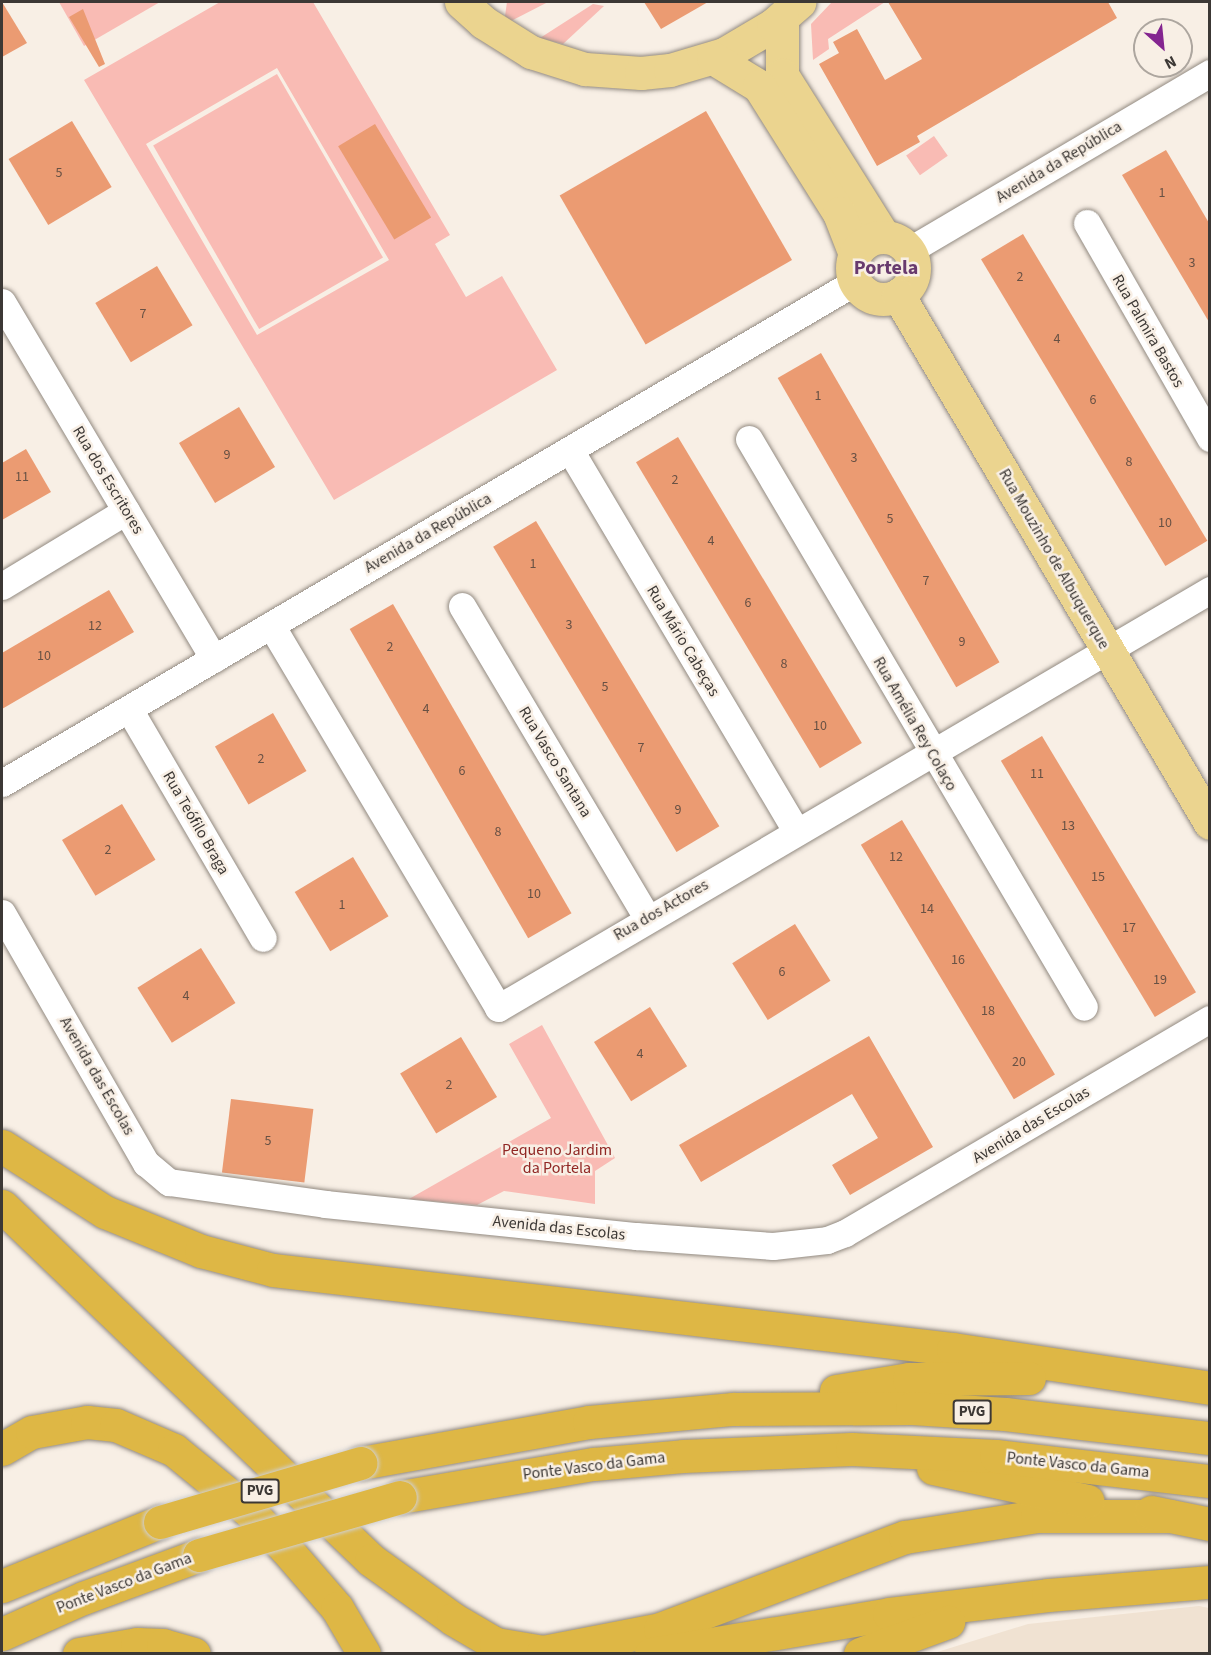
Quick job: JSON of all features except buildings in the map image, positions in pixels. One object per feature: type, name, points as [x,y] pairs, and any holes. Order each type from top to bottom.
[{"type":"highway","points":[[2,1146],[114,1216],[201,1251],[273,1270],[953,1349],[1209,1388]]},
{"type":"highway","points":[[2,1206],[371,1560],[416,1594],[496,1644],[543,1652],[660,1629],[905,1537],[1037,1516],[1170,1516]]},
{"type":"highway","points":[[733,1409],[909,1379],[1133,1378]]},
{"type":"highway","name":"PVG","points":[[2,1587],[160,1522],[362,1463],[589,1422],[733,1409],[935,1409],[1209,1438]]},
{"type":"highway","points":[[2,1449],[32,1432],[87,1422],[116,1425],[174,1450],[236,1499],[286,1549],[337,1608],[364,1653]]},
{"type":"highway","points":[[852,1449],[1023,1489],[1209,1524]]},
{"type":"highway","name":"Ponte Vasco da Gama","points":[[2,1634],[83,1598],[199,1555],[400,1497],[594,1464],[693,1455],[852,1449],[996,1456],[1209,1481]]},
{"type":"highway","points":[[651,1653],[889,1614],[1048,1595],[1209,1582]]},
{"type":"highway","points":[[860,1653],[927,1628],[1048,1595]]},
{"type":"highway","points":[[79,1653],[137,1644],[163,1645],[194,1653]]},
{"type":"highway","points":[[583,1644],[640,1653]]},
{"type":"main road","points":[[460,2],[506,39],[531,52],[585,69],[641,73],[712,58],[749,41],[790,10]]},
{"type":"main road","points":[[712,58],[759,86],[839,213],[855,268],[869,296],[879,299],[898,295],[906,289],[913,270],[782,75],[790,10]]},
{"type":"main road","points":[[855,268],[872,239],[896,244]]},
{"type":"main road","name":"Rua Mouzinho de Albuquerque","points":[[898,295],[1209,823]]},
{"type":"street","name":"Avenida da República","points":[[896,244],[1209,73]]},
{"type":"street","name":"Rua Palmira Bastos","points":[[1087,223],[1209,438]]},
{"type":"street","name":"Avenida da República","points":[[2,783],[570,450],[855,268]]},
{"type":"street","name":"Rua dos Escritores","points":[[2,302],[214,659]]},
{"type":"street","name":"Rua Amélia Rey Colaço","points":[[749,439],[1084,1008]]},
{"type":"street","name":"Rua Mário Cabeças","points":[[570,450],[797,832]]},
{"type":"street","points":[[2,586],[126,512]]},
{"type":"street","name":"Rua dos Actores","points":[[271,625],[498,1008],[647,917],[797,832],[1209,590]]},
{"type":"street","name":"Rua Vasco Santana","points":[[462,606],[647,917]]},
{"type":"street","name":"Rua Teófilo Braga","points":[[129,709],[263,938]]},
{"type":"street","name":"Avenida das Escolas","points":[[2,913],[146,1163],[169,1182],[325,1204],[636,1236],[773,1246],[827,1240],[845,1233],[1209,1019]]},
{"type":"shaded area","points":[[1199,1606],[1209,1608],[1209,1653],[934,1653],[1028,1624]]},
{"type":"green space","points":[[59,2],[160,2],[84,46]]},
{"type":"green space","points":[[220,2],[313,2],[450,235],[435,244],[466,297],[502,276],[557,370],[334,500],[84,80]],"holes":[[[277,68],[389,260],[257,335],[146,144]]]},
{"type":"green space","points":[[507,2],[548,2],[511,21],[505,16]]},
{"type":"green space","points":[[832,2],[885,2],[828,39],[829,49],[813,60],[811,24]]},
{"type":"green space","points":[[593,4],[604,6],[563,44],[540,38]]},
{"type":"green space","points":[[277,74],[383,258],[259,329],[153,146]]},
{"type":"green space","points":[[934,136],[948,156],[920,175],[906,156]]},
{"type":"green space","name":"Pequeno Jardim da Portela","points":[[542,1025],[615,1158],[595,1171],[595,1204],[504,1191],[477,1205],[409,1199],[551,1118],[509,1044]]},
{"type":"district","name":"Portela","points":[[886,268]]}]
